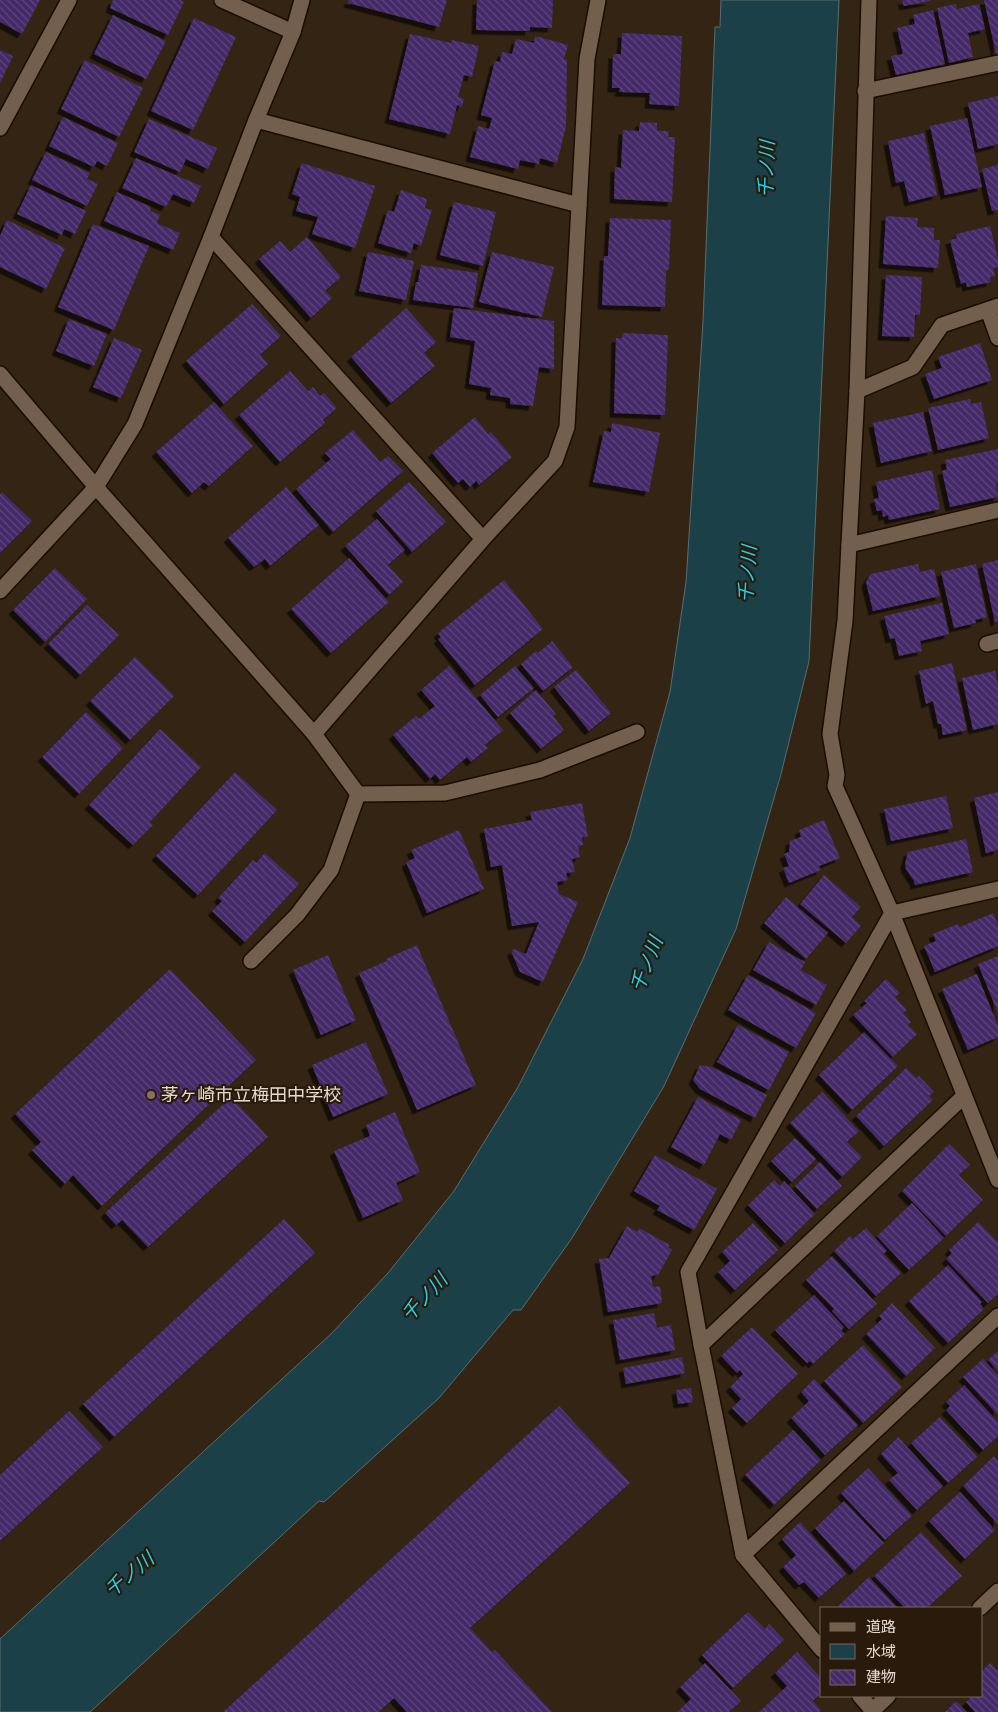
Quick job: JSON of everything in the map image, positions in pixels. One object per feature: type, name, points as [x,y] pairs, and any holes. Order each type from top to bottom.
[{"type":"street","points":[[0,128],[69,0]]},
{"type":"street","points":[[222,0],[293,32]]},
{"type":"street","points":[[0,591],[96,487],[135,424],[293,32],[302,0]]},
{"type":"street","points":[[314,734],[483,538],[556,461],[567,427],[587,59],[598,0]]},
{"type":"street","points":[[869,0],[857,391],[845,621],[830,734],[837,775],[835,786],[892,913],[998,1180]]},
{"type":"street","points":[[865,90],[998,63]]},
{"type":"street","points":[[256,120],[579,205]]},
{"type":"street","points":[[211,236],[483,538]]},
{"type":"street","points":[[857,391],[913,367],[942,325],[993,308],[998,338]]},
{"type":"street","points":[[0,374],[96,487],[314,734],[358,794]]},
{"type":"street","points":[[849,545],[998,510]]},
{"type":"street","points":[[358,794],[445,793],[540,770],[637,732]]},
{"type":"street","points":[[251,961],[297,915],[331,870],[358,794]]},
{"type":"street","points":[[820,1648],[744,1556],[688,1272],[892,913],[998,889]]},
{"type":"street","points":[[701,1345],[964,1096]]},
{"type":"street","points":[[744,1556],[998,1316]]},
{"type":"street","points":[[981,1607],[998,1592]]},
{"type":"street","points":[[861,1697],[872,1712],[887,1697]]},
{"type":"water","name":"千ノ川","points":[[721,0],[839,0],[809,661],[781,774],[736,929],[664,1086],[572,1238],[521,1310],[513,1310],[439,1398],[324,1502],[319,1501],[90,1712],[0,1712],[0,1639],[332,1333],[388,1273],[454,1191],[518,1087],[583,959],[630,838],[670,692],[686,582],[703,322],[715,27],[720,27]]},
{"type":"building","points":[[0,0],[40,0],[22,34],[0,22]]},
{"type":"building","points":[[113,0],[180,0],[184,2],[168,35],[110,8]]},
{"type":"building","points":[[349,0],[447,0],[439,27],[348,3]]},
{"type":"building","points":[[477,0],[553,0],[552,28],[530,27],[530,31],[476,30]]},
{"type":"building","points":[[902,0],[930,0],[930,1],[904,6]]},
{"type":"building","points":[[984,0],[998,0],[998,58],[997,58]]},
{"type":"building","points":[[956,4],[957,9],[979,4],[985,29],[968,33],[973,57],[949,63],[937,8]]},
{"type":"building","points":[[933,10],[945,64],[896,75],[891,56],[903,54],[897,28],[915,24],[913,15]]},
{"type":"building","points":[[113,15],[166,41],[146,79],[94,54]]},
{"type":"building","points":[[194,18],[236,37],[193,130],[151,111]]},
{"type":"building","points":[[622,33],[682,36],[679,106],[649,104],[650,93],[619,92],[620,88],[612,88],[613,54],[621,54]]},
{"type":"building","points":[[410,34],[451,43],[452,40],[479,46],[472,77],[464,75],[458,97],[464,99],[462,107],[457,105],[450,134],[389,119]]},
{"type":"building","points":[[535,36],[568,45],[564,59],[567,60],[566,126],[557,163],[540,158],[539,164],[520,160],[518,169],[470,157],[478,126],[489,129],[492,118],[481,115],[495,61],[500,62],[502,52],[512,54],[516,39],[534,43]]},
{"type":"building","points":[[0,50],[13,56],[0,83]]},
{"type":"building","points":[[85,60],[143,88],[119,137],[61,109]]},
{"type":"building","points":[[998,96],[998,144],[978,149],[968,103]]},
{"type":"building","points":[[63,117],[118,143],[107,166],[97,161],[94,167],[49,146]]},
{"type":"building","points":[[967,118],[982,187],[945,195],[930,126]]},
{"type":"building","points":[[149,119],[217,148],[208,169],[186,159],[180,172],[134,152]]},
{"type":"building","points":[[640,122],[657,123],[657,131],[669,131],[668,137],[675,137],[672,202],[614,199],[615,167],[621,168],[623,130],[639,131]]},
{"type":"building","points":[[924,133],[937,195],[909,202],[904,181],[896,183],[888,141]]},
{"type":"building","points":[[46,152],[90,173],[87,179],[98,184],[87,206],[32,180]]},
{"type":"building","points":[[136,158],[201,186],[194,203],[173,194],[166,207],[122,188]]},
{"type":"building","points":[[302,163],[375,186],[355,248],[312,234],[318,217],[296,211],[300,197],[292,194]]},
{"type":"building","points":[[998,165],[998,210],[992,211],[982,169]]},
{"type":"building","points":[[31,185],[86,211],[75,234],[64,229],[62,235],[17,214]]},
{"type":"building","points":[[401,190],[427,199],[425,208],[432,210],[421,246],[414,243],[411,253],[378,243],[388,210],[394,212]]},
{"type":"building","points":[[117,192],[151,207],[150,211],[160,215],[157,223],[180,233],[173,250],[104,221]]},
{"type":"building","points":[[454,202],[496,212],[483,266],[440,255]]},
{"type":"building","points":[[886,216],[918,218],[917,227],[934,228],[934,240],[940,240],[938,268],[883,264]]},
{"type":"building","points":[[610,218],[671,220],[669,270],[666,270],[665,307],[602,305],[604,256],[608,256]]},
{"type":"building","points":[[7,220],[65,248],[46,289],[0,267],[0,236]]},
{"type":"building","points":[[93,224],[149,246],[114,330],[58,307]]},
{"type":"building","points":[[990,226],[998,259],[998,267],[993,268],[995,276],[990,277],[991,282],[967,287],[966,282],[961,284],[950,240],[957,238],[956,234]]},
{"type":"building","points":[[307,237],[341,277],[325,291],[332,298],[311,318],[259,259],[280,241],[290,252]]},
{"type":"building","points":[[368,252],[414,261],[406,300],[359,291]]},
{"type":"building","points":[[492,252],[554,267],[542,317],[479,302]]},
{"type":"building","points":[[421,265],[478,273],[473,308],[413,300]]},
{"type":"building","points":[[886,275],[922,277],[920,315],[915,315],[914,337],[882,336]]},
{"type":"building","points":[[252,304],[281,336],[260,355],[268,364],[224,404],[186,361]]},
{"type":"building","points":[[406,308],[436,342],[424,353],[435,366],[391,403],[351,357]]},
{"type":"building","points":[[454,308],[554,321],[554,369],[539,367],[533,406],[510,404],[510,398],[490,395],[491,388],[469,384],[475,341],[450,337]]},
{"type":"building","points":[[69,319],[107,334],[94,366],[56,351]]},
{"type":"building","points":[[623,333],[668,335],[665,415],[614,413],[616,338],[622,338]]},
{"type":"building","points":[[114,338],[142,350],[121,398],[93,387]]},
{"type":"building","points":[[980,343],[992,380],[934,399],[925,374],[942,368],[938,357]]},
{"type":"building","points":[[290,371],[308,391],[313,387],[320,396],[324,393],[337,408],[323,420],[325,423],[280,462],[239,415]]},
{"type":"building","points":[[970,399],[971,404],[981,402],[989,438],[938,450],[928,408]]},
{"type":"building","points":[[214,402],[253,446],[209,486],[204,482],[192,493],[156,452]]},
{"type":"building","points":[[923,412],[932,451],[881,463],[873,423]]},
{"type":"building","points":[[475,417],[488,434],[491,432],[512,457],[479,485],[476,481],[470,487],[463,479],[458,483],[432,453]]},
{"type":"building","points":[[612,423],[660,433],[649,492],[593,482],[604,431],[611,432]]},
{"type":"building","points":[[353,430],[380,462],[388,456],[403,471],[333,532],[296,489],[331,459],[325,453]]},
{"type":"building","points":[[998,449],[998,483],[996,483],[998,497],[950,507],[942,471],[947,469],[945,460]]},
{"type":"building","points":[[932,470],[940,509],[889,520],[888,515],[883,517],[882,510],[877,511],[874,499],[879,498],[876,482]]},
{"type":"building","points":[[409,482],[446,522],[412,552],[376,511]]},
{"type":"building","points":[[286,487],[319,525],[270,566],[265,559],[254,567],[228,538]]},
{"type":"building","points":[[2,492],[32,521],[0,553],[0,494]]},
{"type":"building","points":[[377,519],[405,550],[388,565],[403,582],[389,595],[345,546]]},
{"type":"building","points":[[349,558],[389,602],[331,653],[291,609]]},
{"type":"building","points":[[998,560],[998,621],[995,622],[982,564]]},
{"type":"building","points":[[918,564],[920,572],[934,569],[940,596],[873,611],[866,582],[871,574]]},
{"type":"building","points":[[976,564],[987,617],[975,620],[976,623],[954,628],[941,572]]},
{"type":"building","points":[[55,568],[87,599],[45,642],[13,610]]},
{"type":"building","points":[[504,580],[543,629],[475,685],[438,639],[441,637],[438,633]]},
{"type":"building","points":[[942,603],[949,634],[920,641],[922,651],[899,656],[895,638],[890,639],[884,616]]},
{"type":"building","points":[[87,605],[119,635],[80,675],[48,644]]},
{"type":"building","points":[[552,641],[573,667],[543,691],[521,664],[536,651],[538,653]]},
{"type":"building","points":[[135,657],[174,696],[130,740],[90,701]]},
{"type":"building","points":[[952,663],[967,730],[943,735],[941,724],[938,724],[933,701],[926,704],[919,671]]},
{"type":"building","points":[[449,666],[503,730],[485,745],[488,748],[471,762],[467,757],[440,780],[435,774],[430,779],[393,735],[416,716],[419,719],[435,706],[421,690]]},
{"type":"building","points":[[515,666],[534,688],[498,717],[480,695]]},
{"type":"building","points":[[576,670],[611,713],[589,731],[554,687]]},
{"type":"building","points":[[995,671],[998,686],[998,724],[973,730],[962,678]]},
{"type":"building","points":[[536,690],[556,714],[553,716],[564,730],[541,749],[510,713]]},
{"type":"building","points":[[86,712],[123,748],[79,794],[42,757]]},
{"type":"building","points":[[160,729],[201,767],[150,822],[153,825],[133,845],[89,805]]},
{"type":"building","points":[[235,772],[277,810],[198,895],[156,856]]},
{"type":"building","points":[[998,792],[998,850],[986,853],[974,798]]},
{"type":"building","points":[[946,796],[953,828],[891,841],[884,809]]},
{"type":"building","points":[[582,803],[588,837],[582,837],[583,845],[578,846],[580,857],[572,859],[575,872],[566,873],[568,880],[557,882],[559,894],[578,902],[543,982],[520,972],[512,953],[513,949],[526,954],[539,922],[512,926],[502,865],[491,867],[484,829],[532,820],[530,812]]},
{"type":"building","points":[[824,820],[840,858],[819,866],[821,870],[789,883],[783,868],[789,866],[784,854],[789,852],[790,841],[801,837],[799,830]]},
{"type":"building","points":[[459,830],[484,889],[427,913],[406,862],[415,858],[411,850]]},
{"type":"building","points":[[966,839],[973,872],[915,885],[906,869],[905,864],[908,852]]},
{"type":"building","points":[[265,853],[299,884],[245,942],[212,911],[222,901],[218,898],[253,860],[256,863]]},
{"type":"building","points":[[824,875],[861,907],[852,917],[861,926],[846,943],[800,904]]},
{"type":"building","points":[[786,897],[828,933],[806,959],[764,923]]},
{"type":"building","points":[[993,913],[998,925],[998,946],[935,972],[924,946],[936,941],[933,934],[958,924],[960,927]]},
{"type":"building","points":[[769,942],[805,962],[801,970],[827,985],[816,1005],[753,970]]},
{"type":"building","points":[[417,945],[476,1085],[417,1110],[359,973]]},
{"type":"building","points":[[328,955],[356,1020],[321,1035],[293,970]]},
{"type":"building","points":[[998,956],[998,1013],[978,964]]},
{"type":"building","points":[[170,969],[256,1060],[102,1206],[73,1175],[65,1184],[32,1150],[41,1142],[15,1114]]},
{"type":"building","points":[[977,974],[998,1026],[998,1037],[968,1050],[942,989]]},
{"type":"building","points":[[748,975],[816,1013],[796,1048],[728,1010]]},
{"type":"building","points":[[886,979],[900,993],[895,997],[907,1010],[903,1013],[911,1022],[908,1025],[917,1034],[893,1057],[853,1015],[867,1003],[864,1001]]},
{"type":"building","points":[[738,1025],[789,1052],[769,1090],[717,1062]]},
{"type":"building","points":[[864,1032],[898,1066],[852,1110],[819,1075]]},
{"type":"building","points":[[366,1042],[388,1094],[333,1117],[312,1065]]},
{"type":"building","points":[[700,1065],[712,1067],[767,1095],[755,1118],[700,1089],[693,1080]]},
{"type":"building","points":[[906,1068],[916,1078],[919,1076],[934,1092],[929,1096],[933,1100],[884,1146],[856,1116]]},
{"type":"building","points":[[822,1092],[859,1131],[847,1142],[862,1157],[842,1177],[790,1123]]},
{"type":"building","points":[[231,1097],[268,1137],[148,1247],[122,1220],[116,1225],[105,1213]]},
{"type":"building","points":[[698,1097],[741,1120],[731,1140],[720,1134],[704,1165],[671,1147]]},
{"type":"building","points":[[395,1112],[420,1172],[396,1183],[403,1200],[363,1218],[334,1151],[370,1136],[366,1125]]},
{"type":"building","points":[[795,1138],[816,1159],[792,1182],[771,1161]]},
{"type":"building","points":[[949,1144],[970,1165],[959,1175],[983,1200],[946,1236],[902,1191]]},
{"type":"building","points":[[655,1155],[717,1189],[694,1230],[657,1210],[660,1206],[634,1191]]},
{"type":"building","points":[[820,1162],[842,1186],[817,1209],[795,1186]]},
{"type":"building","points":[[774,1180],[780,1186],[784,1181],[815,1214],[785,1243],[748,1205]]},
{"type":"building","points":[[912,1203],[944,1238],[909,1270],[877,1236]]},
{"type":"building","points":[[284,1219],[315,1253],[114,1437],[83,1404]]},
{"type":"building","points":[[978,1222],[998,1242],[998,1294],[988,1303],[946,1259],[952,1253],[949,1250]]},
{"type":"building","points":[[753,1223],[778,1250],[735,1290],[718,1272],[730,1261],[722,1252]]},
{"type":"building","points":[[627,1226],[638,1232],[639,1228],[670,1245],[668,1247],[672,1250],[658,1275],[651,1276],[653,1287],[660,1286],[662,1303],[608,1312],[599,1259],[609,1258]]},
{"type":"building","points":[[866,1228],[887,1251],[883,1254],[901,1273],[876,1296],[834,1251],[850,1236],[853,1239]]},
{"type":"building","points":[[832,1256],[877,1304],[849,1329],[832,1311],[834,1309],[806,1280]]},
{"type":"building","points":[[948,1265],[982,1302],[980,1304],[984,1309],[948,1343],[909,1301]]},
{"type":"building","points":[[814,1295],[844,1327],[841,1331],[845,1334],[813,1364],[810,1361],[807,1363],[775,1330]]},
{"type":"building","points":[[892,1303],[935,1348],[906,1376],[866,1334],[882,1319],[879,1316]]},
{"type":"building","points":[[654,1313],[657,1328],[671,1325],[675,1350],[620,1360],[613,1320]]},
{"type":"building","points":[[752,1327],[798,1374],[747,1423],[732,1408],[741,1399],[730,1387],[743,1374],[740,1370],[737,1373],[721,1356]]},
{"type":"building","points":[[863,1345],[902,1387],[863,1423],[824,1381]]},
{"type":"building","points":[[998,1351],[998,1371],[988,1360]]},
{"type":"building","points":[[682,1357],[685,1373],[626,1384],[623,1368]]},
{"type":"building","points":[[983,1359],[998,1375],[998,1415],[963,1377]]},
{"type":"building","points":[[814,1379],[858,1425],[825,1455],[791,1418],[809,1401],[801,1392]]},
{"type":"building","points":[[964,1385],[998,1422],[998,1436],[983,1450],[946,1410],[950,1406],[946,1402]]},
{"type":"building","points":[[691,1388],[693,1402],[678,1404],[676,1390]]},
{"type":"building","points":[[559,1406],[630,1483],[470,1628],[492,1652],[495,1650],[552,1712],[407,1712],[394,1698],[379,1712],[223,1712]]},
{"type":"building","points":[[69,1411],[103,1447],[0,1541],[0,1475]]},
{"type":"building","points":[[940,1417],[977,1457],[948,1483],[911,1443]]},
{"type":"building","points":[[793,1430],[821,1460],[774,1505],[745,1475]]},
{"type":"building","points":[[898,1437],[943,1486],[917,1510],[889,1480],[898,1473],[881,1454]]},
{"type":"building","points":[[994,1456],[998,1461],[998,1524],[963,1486]]},
{"type":"building","points":[[868,1468],[912,1516],[885,1540],[841,1493]]},
{"type":"building","points":[[960,1492],[995,1530],[965,1559],[929,1521]]},
{"type":"building","points":[[844,1501],[884,1543],[854,1571],[815,1528]]},
{"type":"building","points":[[800,1522],[846,1574],[819,1598],[804,1582],[799,1585],[783,1567],[796,1555],[782,1539]]},
{"type":"building","points":[[921,1532],[962,1576],[928,1607],[904,1607],[874,1576]]},
{"type":"building","points":[[869,1577],[897,1607],[837,1607]]},
{"type":"building","points":[[748,1612],[765,1629],[769,1624],[784,1640],[733,1688],[702,1655]]},
{"type":"building","points":[[797,1652],[820,1677],[820,1695],[813,1701],[821,1710],[819,1712],[759,1712],[787,1686],[775,1673]]},
{"type":"building","points":[[705,1663],[741,1701],[729,1712],[677,1712],[691,1699],[680,1687]]},
{"type":"building","points":[[990,1663],[998,1671],[998,1712],[975,1712],[966,1702],[972,1697],[983,1697],[983,1670]]},
{"type":"building","points":[[956,1701],[967,1712],[945,1712]]},
{"type":"place","name":"茅ヶ崎市立梅田中学校","points":[[151,1095]]}]
